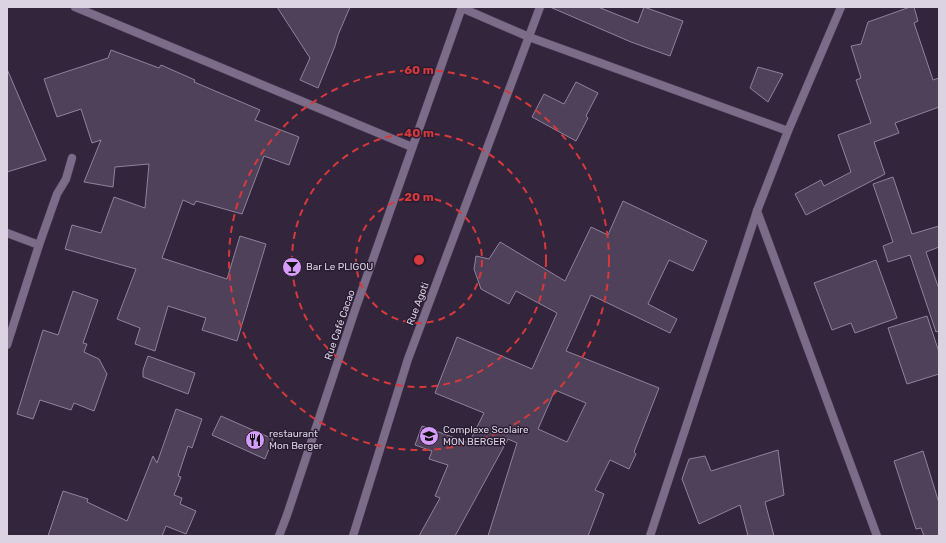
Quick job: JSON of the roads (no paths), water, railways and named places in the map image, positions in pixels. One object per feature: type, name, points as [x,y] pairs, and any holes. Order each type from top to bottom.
[{"type":"street","points":[[75,7],[412,148]]},
{"type":"street","name":"Rue Agoti","points":[[353,536],[408,359],[540,7]]},
{"type":"street","points":[[650,536],[757,211],[788,131],[841,7]]},
{"type":"street","points":[[462,8],[529,37],[788,131]]},
{"type":"street","name":"Rue Café Cacao","points":[[279,536],[412,148],[462,8]]},
{"type":"street","points":[[7,345],[39,245],[57,194],[66,179],[72,158]]},
{"type":"street","points":[[757,211],[877,536]]},
{"type":"street","points":[[7,233],[39,245]]},
{"type":"place","name":"Bar Le PLIGOU","points":[[292,267]]},
{"type":"place","name":"Complexe Scolaire MON BERGER","points":[[429,436]]},
{"type":"place","name":"restaurant Mon Berger","points":[[255,440]]}]
